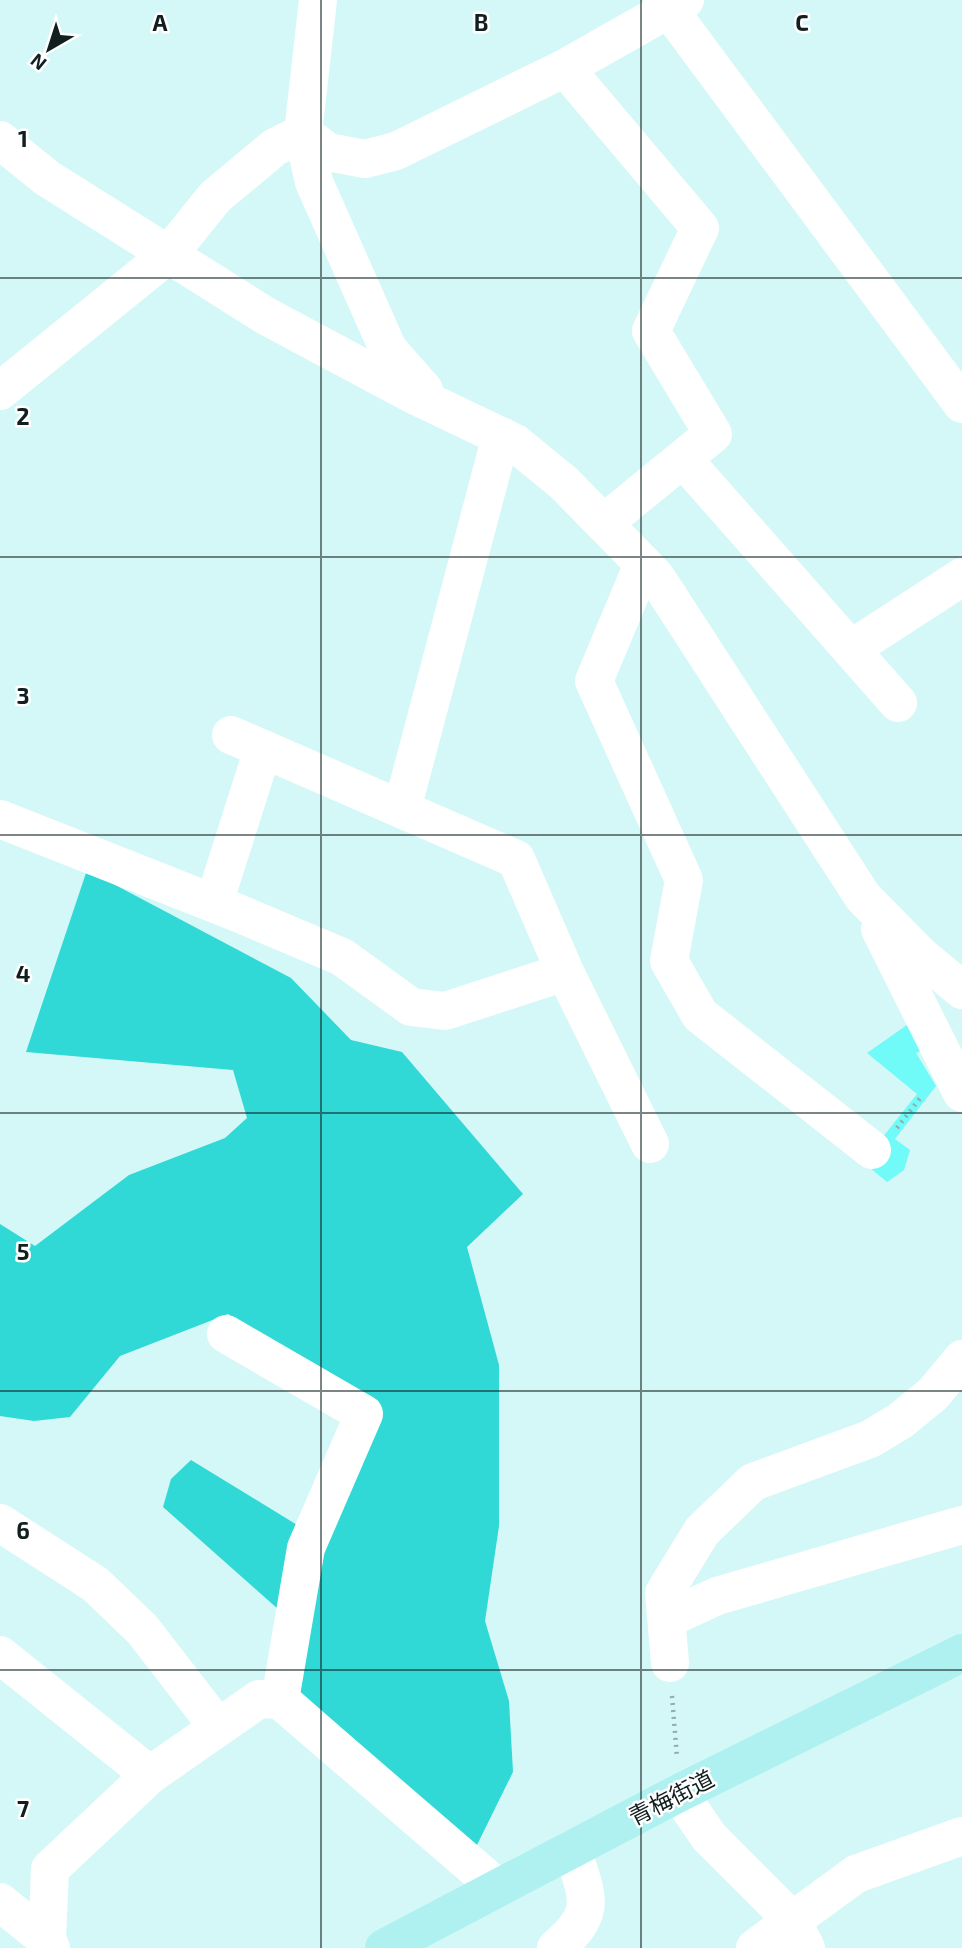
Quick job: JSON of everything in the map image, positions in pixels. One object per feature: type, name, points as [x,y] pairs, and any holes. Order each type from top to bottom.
[{"type":"main road","name":"青梅街道","points":[[384,1948],[679,1793],[962,1653]]},
{"type":"street","points":[[318,0],[303,133],[314,183],[388,349],[438,406]]},
{"type":"street","points":[[303,133],[328,152],[365,159],[396,150],[565,68],[672,3],[962,404]]},
{"type":"street","points":[[565,68],[701,228],[651,331],[713,435],[604,523]]},
{"type":"street","points":[[0,391],[169,254],[215,197],[275,147],[303,133]]},
{"type":"street","points":[[0,140],[47,178],[266,316],[514,443],[564,483],[656,577],[863,897],[962,1093]]},
{"type":"street","points":[[402,809],[501,436]]},
{"type":"street","points":[[684,460],[898,703]]},
{"type":"street","points":[[643,564],[594,681],[684,880],[668,961],[700,1015],[882,1142]]},
{"type":"street","points":[[851,649],[962,577]]},
{"type":"street","points":[[214,903],[247,743],[516,859],[565,972],[650,1144]]},
{"type":"street","points":[[0,819],[214,903],[342,957],[411,1007],[445,1011],[565,972]]},
{"type":"street","points":[[863,897],[920,955],[962,990]]},
{"type":"street","points":[[226,1334],[364,1414],[324,1500],[306,1548],[280,1700]]},
{"type":"street","points":[[670,1663],[664,1593],[702,1531],[753,1482],[870,1439],[900,1421],[933,1394],[962,1359]]},
{"type":"street","points":[[0,1523],[95,1584],[142,1629],[217,1726]]},
{"type":"street","points":[[667,1619],[717,1596],[962,1525]]},
{"type":"street","points":[[0,1655],[150,1775]]},
{"type":"street","points":[[49,1944],[50,1869],[150,1775],[259,1699],[280,1700],[498,1888]]},
{"type":"street","points":[[679,1793],[709,1837],[798,1934]]},
{"type":"street","points":[[755,1948],[798,1934],[856,1874],[962,1836]]},
{"type":"street","points":[[556,1948],[576,1931],[584,1920],[586,1903],[572,1849]]},
{"type":"street","points":[[0,1902],[49,1944]]},
{"type":"path","points":[[882,1142],[921,1097]]},
{"type":"path","points":[[670,1663],[679,1793]]},
{"type":"shaded area","points":[[87,870],[291,978],[351,1040],[402,1052],[523,1194],[467,1247],[499,1365],[499,1526],[485,1621],[509,1701],[513,1772],[476,1847],[295,1687],[305,1633],[163,1507],[171,1479],[191,1460],[325,1542],[376,1408],[228,1314],[120,1356],[70,1417],[34,1421],[0,1416],[0,1224],[35,1246],[129,1175],[225,1138],[247,1118],[233,1070],[26,1052]]},
{"type":"shaded area","points":[[917,1018],[923,1050],[916,1053],[936,1086],[895,1139],[910,1150],[904,1170],[887,1182],[863,1162],[917,1094],[867,1053]]}]
